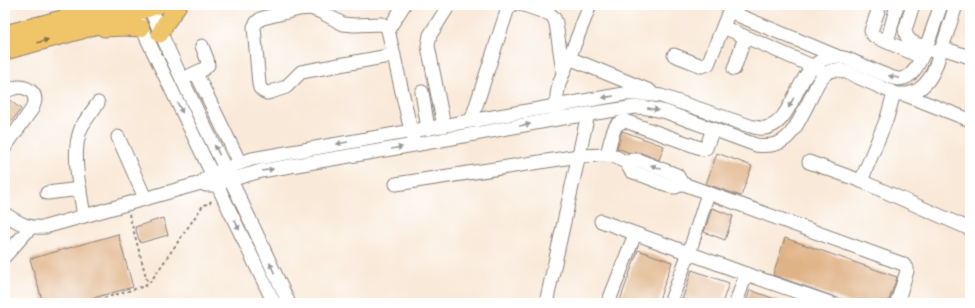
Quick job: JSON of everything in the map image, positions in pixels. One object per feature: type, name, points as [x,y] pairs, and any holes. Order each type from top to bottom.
[{"type":"main road","points":[[5,34],[115,5]]},
{"type":"main road","points":[[160,34],[178,5]]},
{"type":"main road","points":[[5,51],[82,30],[144,7]]},
{"type":"main road","points":[[82,30],[123,27],[141,28]]},
{"type":"street","points":[[388,30],[404,5]]},
{"type":"street","points":[[444,126],[428,46],[430,35],[449,5]]},
{"type":"street","points":[[471,121],[508,8],[512,5]]},
{"type":"street","points":[[524,5],[550,14],[554,18],[563,74]]},
{"type":"street","points":[[557,119],[556,106],[559,84],[590,5]]},
{"type":"street","points":[[880,5],[872,28],[872,34],[874,36],[887,42],[923,53],[941,51],[970,57]]},
{"type":"street","points":[[887,42],[897,5]]},
{"type":"street","points":[[913,5],[905,34],[909,40],[923,53]]},
{"type":"street","points":[[898,94],[911,93],[926,83],[941,51],[956,5]]},
{"type":"street","points":[[674,55],[705,66],[709,61],[723,27],[727,6],[740,16],[836,56],[846,58],[897,79],[911,75],[916,69],[939,10],[948,11],[951,14],[951,21]]},
{"type":"street","points":[[144,7],[160,34],[289,303]]},
{"type":"street","points":[[144,7],[141,28],[274,303]]},
{"type":"street","points":[[394,55],[301,72],[286,88],[267,93],[260,88],[254,27],[259,20],[299,9],[310,8],[343,24],[382,24],[387,27],[394,55],[414,145]]},
{"type":"street","points":[[723,27],[827,72]]},
{"type":"street","points":[[734,69],[745,37]]},
{"type":"street","points":[[169,85],[204,69],[208,64],[202,46]]},
{"type":"street","points":[[570,58],[661,96],[750,126],[765,128],[773,126],[784,115],[802,82],[813,66],[828,58],[836,56]]},
{"type":"street","points":[[228,174],[261,171],[557,119],[635,107],[646,107],[666,112],[756,145],[766,147],[775,145],[792,134],[822,77],[827,72],[833,70],[839,70],[898,94],[970,120]]},
{"type":"street","points":[[196,73],[240,163]]},
{"type":"street","points":[[5,91],[18,87],[24,88],[34,94],[35,99],[32,109],[5,147]]},
{"type":"street","points":[[422,92],[428,129]]},
{"type":"street","points":[[5,214],[31,227],[45,227],[201,183],[204,179],[216,182],[240,163],[258,158],[636,93],[661,96]]},
{"type":"street","points":[[861,181],[898,94]]},
{"type":"street","points":[[84,216],[76,152],[82,126],[98,103]]},
{"type":"street","points":[[546,303],[588,114]]},
{"type":"street","points":[[607,155],[616,126],[625,121],[704,149],[724,117]]},
{"type":"street","points":[[118,137],[145,198]]},
{"type":"street","points":[[396,184],[579,156],[614,156],[627,163],[631,170],[670,186],[676,187],[681,183],[903,264],[907,268],[907,271],[897,303]]},
{"type":"street","points":[[810,162],[969,225]]},
{"type":"street","points":[[47,193],[80,189]]},
{"type":"street","points":[[670,303],[708,193]]},
{"type":"street","points":[[601,221],[746,274],[801,299],[830,303]]},
{"type":"street","points":[[7,250],[31,227]]},
{"type":"street","points":[[608,303],[635,234]]},
{"type":"street","points":[[736,303],[746,274]]},
{"type":"path","points":[[87,303],[148,284],[204,204],[208,205],[216,182]]},
{"type":"path","points":[[126,204],[148,284]]},
{"type":"building","points":[[5,99],[8,99],[21,109],[5,130]]},
{"type":"building","points":[[622,131],[664,146],[659,160],[641,153],[630,153],[617,148]]},
{"type":"building","points":[[717,153],[752,166],[741,196],[706,184]]},
{"type":"building","points":[[712,208],[733,216],[725,240],[704,232]]},
{"type":"building","points":[[163,218],[168,235],[140,243],[135,227]]},
{"type":"building","points":[[118,234],[133,287],[75,303],[43,303],[30,259]]},
{"type":"building","points":[[785,238],[897,277],[888,303],[852,303],[773,275]]},
{"type":"building","points":[[638,250],[672,262],[658,303],[619,303]]},
{"type":"building","points":[[692,270],[729,283],[722,303],[681,303]]},
{"type":"building","points":[[750,290],[783,302],[783,303],[746,303]]}]
